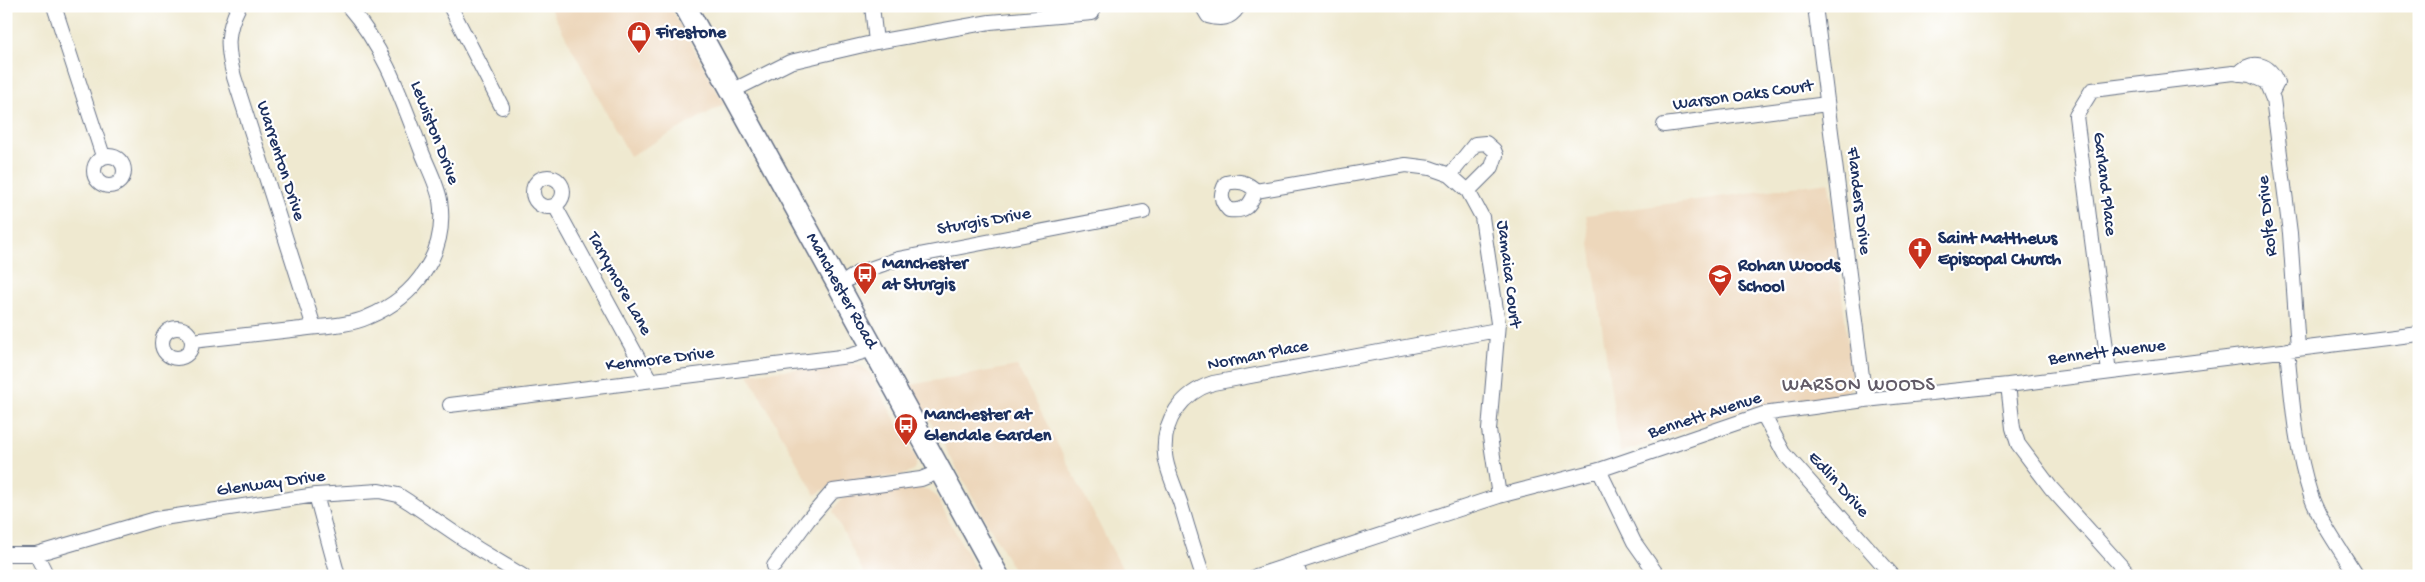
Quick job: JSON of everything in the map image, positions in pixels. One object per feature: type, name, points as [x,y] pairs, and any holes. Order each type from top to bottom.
[{"type":"main road","name":"Manchester Road","points":[[686,6],[998,576]]},
{"type":"street","points":[[54,6],[103,156]]},
{"type":"street","name":"Warrenton Drive","points":[[239,6],[231,22],[227,49],[314,327]]},
{"type":"street","name":"Lewiston Drive","points":[[192,341],[340,325],[368,318],[394,303],[419,282],[432,258],[440,233],[440,200],[396,84],[381,52],[362,22],[348,6]]},
{"type":"street","points":[[450,6],[502,107]]},
{"type":"street","points":[[872,6],[876,42]]},
{"type":"street","points":[[1202,6],[1208,16],[1218,19],[1233,14],[1238,7]]},
{"type":"street","points":[[1234,6],[1248,6]]},
{"type":"street","name":"Flanders Drive","points":[[1814,6],[1865,400]]},
{"type":"street","points":[[732,91],[790,62],[876,42],[990,22],[1092,13]]},
{"type":"street","name":"Garland Place","points":[[2109,372],[2076,116],[2092,90],[2238,74],[2250,75],[2268,88]]},
{"type":"street","name":"Rolfe Drive","points":[[2268,88],[2290,233],[2292,349],[2298,437],[2310,494],[2335,541],[2357,576]]},
{"type":"street","name":"Warson Oaks Court","points":[[1664,126],[1827,104]]},
{"type":"street","points":[[1450,175],[1475,144],[1486,143],[1491,146],[1496,155],[1492,167],[1468,191]]},
{"type":"street","name":"Jamaica Court","points":[[1256,192],[1406,165],[1430,168],[1450,175],[1468,191],[1482,216],[1486,232],[1497,330],[1489,430],[1499,496]]},
{"type":"street","name":"Tarrymore Lane","points":[[555,206],[650,380]]},
{"type":"street","name":"Sturgis Drive","points":[[838,286],[858,273],[898,259],[1142,212]]},
{"type":"street","name":"Norman Place","points":[[1203,576],[1165,454],[1167,429],[1172,414],[1184,398],[1197,388],[1213,383],[1497,330]]},
{"type":"street","name":"Bennett Avenue","points":[[1256,576],[1298,570],[1499,496],[1599,470],[1763,414],[1865,400],[2419,334]]},
{"type":"street","name":"Kenmore Drive","points":[[450,405],[848,356],[873,349]]},
{"type":"street","points":[[2008,384],[2013,428],[2018,444],[2051,488],[2130,576]]},
{"type":"street","name":"Edlin Drive","points":[[1763,414],[1784,453],[1893,576]]},
{"type":"street","points":[[1599,470],[1634,542],[1658,576]]},
{"type":"street","points":[[774,566],[808,520],[833,491],[921,479],[940,471]]},
{"type":"street","name":"Glenway Drive","points":[[6,554],[36,554],[156,519],[316,495],[379,491],[398,495],[478,549],[523,576]]},
{"type":"street","points":[[316,495],[338,576]]},
{"type":"street","points":[[36,554],[47,576]]},
{"type":"shaded area","points":[[549,6],[670,6],[724,104],[630,156]]},
{"type":"shaded area","name":"Rohan Woods School","points":[[1829,182],[1852,379],[1850,390],[1840,394],[1752,407],[1620,453],[1586,215]]},
{"type":"shaded area","points":[[850,363],[860,365],[870,373],[916,458],[916,465],[912,472],[903,475],[834,484],[815,495],[748,374]]},
{"type":"shaded area","points":[[1017,366],[1126,576],[1017,576],[910,385]]},
{"type":"shaded area","points":[[921,488],[929,490],[936,496],[979,576],[865,576],[833,511],[840,500],[847,497]]},
{"type":"place","name":"Firestone","points":[[639,54]]},
{"type":"place","name":"Saint Matthews Episcopal Church","points":[[1920,270]]},
{"type":"place","name":"Manchester at Sturgis","points":[[865,295]]},
{"type":"place","name":"Rohan Woods School","points":[[1720,297]]},
{"type":"place","name":"Manchester at Glendale Garden","points":[[906,446]]},
{"type":"district","name":"WARSON WOODS","points":[[1859,386]]}]
